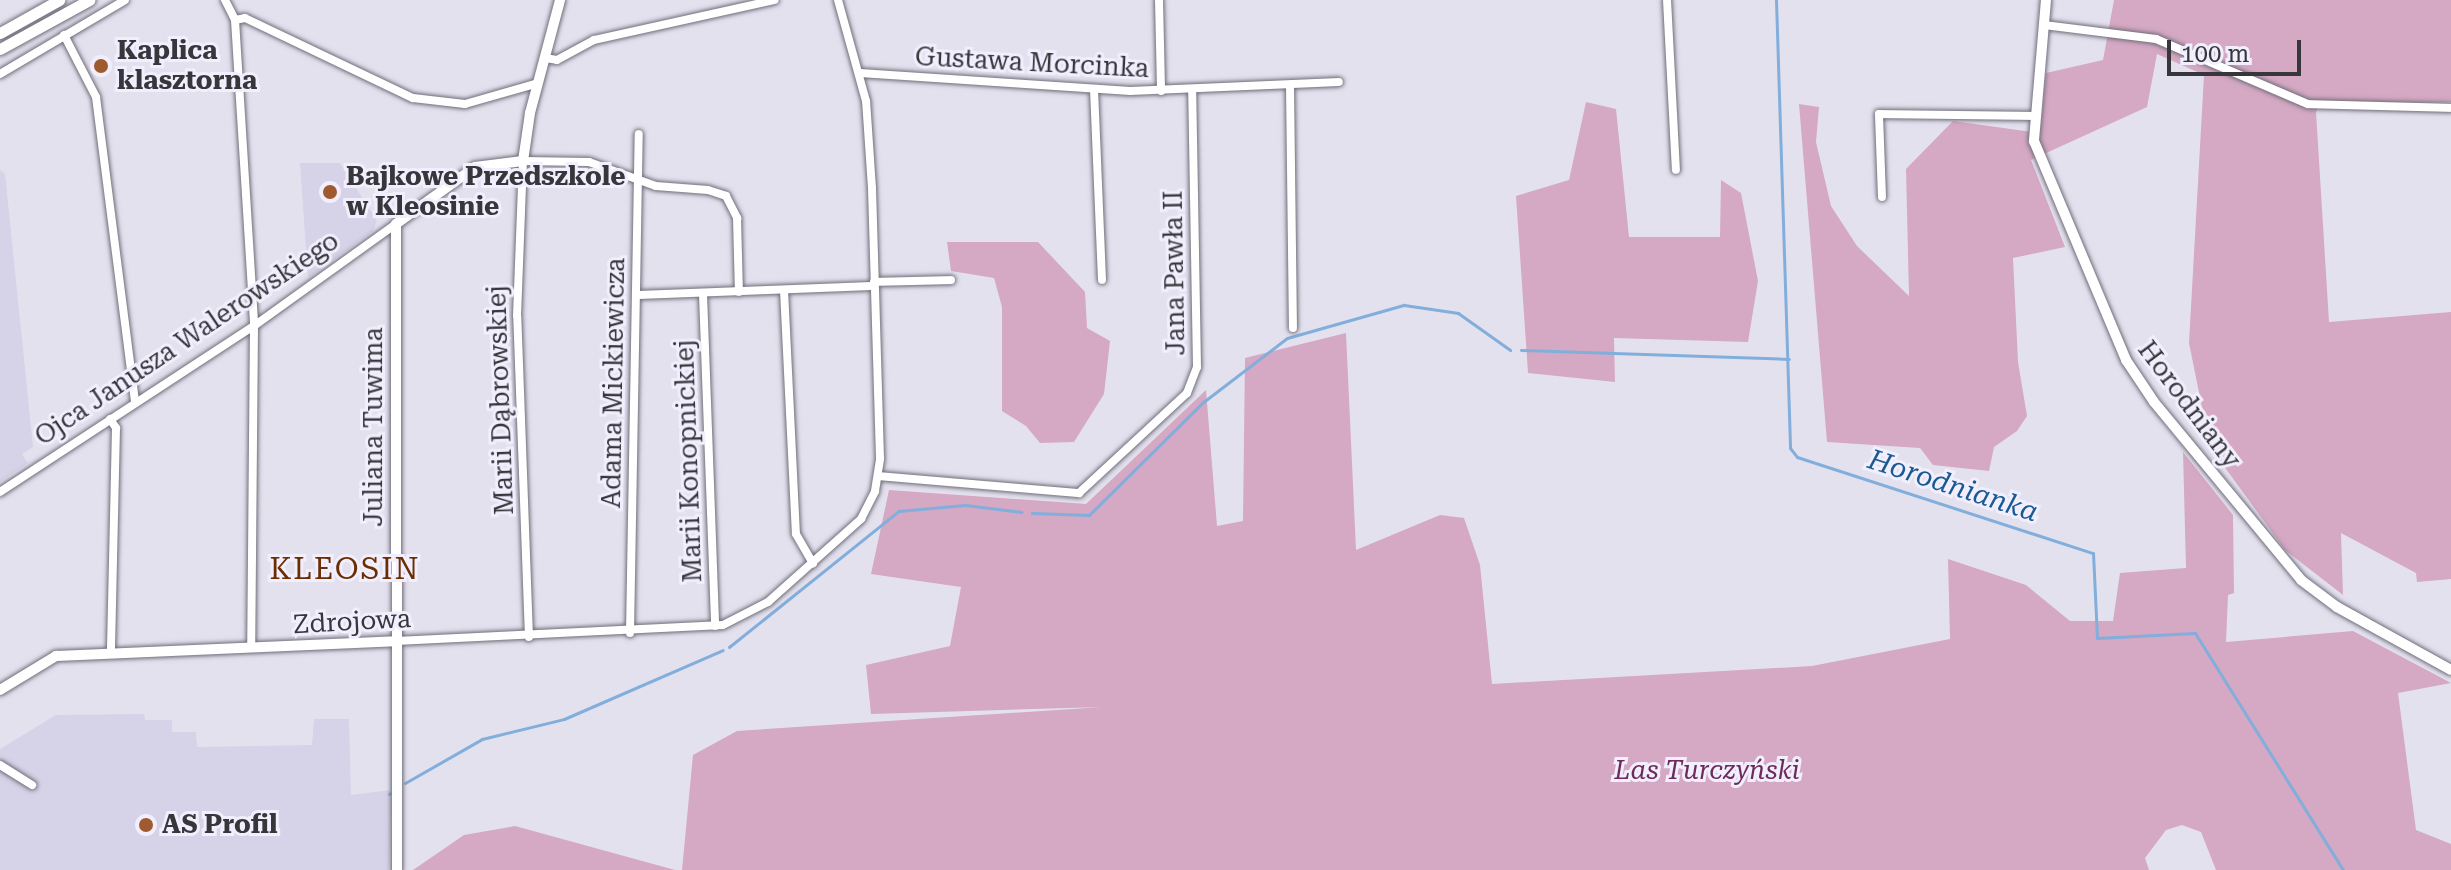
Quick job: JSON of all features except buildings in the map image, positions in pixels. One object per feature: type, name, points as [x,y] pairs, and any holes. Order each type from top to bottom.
[{"type":"main road","points":[[0,33],[59,0]]},
{"type":"main road","points":[[0,49],[89,0]]},
{"type":"street","points":[[0,74],[125,0]]},
{"type":"street","points":[[225,0],[235,20],[254,326],[251,648]]},
{"type":"street","points":[[560,0],[538,83],[523,161],[589,162],[671,189],[719,192],[734,205],[739,292]]},
{"type":"street","points":[[545,58],[557,60],[594,40],[775,0]]},
{"type":"street","points":[[838,0],[860,73],[867,116],[879,476]]},
{"type":"street","points":[[1159,0],[1161,91]]},
{"type":"street","points":[[1667,0],[1676,170]]},
{"type":"street","name":"Horodniany","points":[[2046,0],[2034,141],[2043,172],[2111,332],[2154,402],[2301,580],[2386,634],[2451,670]]},
{"type":"street","points":[[235,20],[245,18],[345,70],[426,101],[477,102],[538,83]]},
{"type":"street","points":[[2044,25],[2156,39],[2308,104],[2451,108]]},
{"type":"street","points":[[64,35],[96,97],[135,401]]},
{"type":"street","name":"Gustawa Morcinka","points":[[860,73],[1161,91],[1339,82]]},
{"type":"street","points":[[1290,86],[1293,328]]},
{"type":"street","points":[[1094,89],[1102,280]]},
{"type":"street","name":"Jana Pawła II","points":[[879,476],[1079,493],[1187,393],[1197,367],[1192,90]]},
{"type":"street","points":[[1882,197],[1879,114],[2035,116]]},
{"type":"street","name":"Adama Mickiewicza","points":[[630,633],[639,134]]},
{"type":"street","name":"Ojca Janusza Walerowskiego","points":[[0,492],[254,326],[475,167],[523,161]]},
{"type":"street","name":"Marii Dąbrowskiej","points":[[523,161],[517,316],[529,637]]},
{"type":"street","name":"Juliana Tuwima","points":[[396,224],[397,870]]},
{"type":"street","points":[[636,295],[951,280]]},
{"type":"street","points":[[784,290],[796,534],[813,563]]},
{"type":"street","name":"Marii Konopnickiej","points":[[703,294],[715,626]]},
{"type":"street","points":[[110,419],[116,428],[111,653]]},
{"type":"street","name":"Zdrojowa","points":[[0,690],[56,656],[630,633],[715,626],[752,614],[813,563],[861,519],[879,476]]},
{"type":"street","points":[[0,765],[32,785]]},
{"type":"shaded area","name":"Bajkowe Przedszkole w Kleosinie","points":[[300,163],[340,163],[377,221],[373,231],[308,278]]},
{"type":"shaded area","points":[[0,170],[5,174],[33,447],[22,454],[28,463],[0,482]]},
{"type":"shaded area","points":[[144,714],[145,720],[172,720],[172,732],[196,732],[197,747],[312,745],[314,719],[349,719],[351,795],[391,790],[389,870],[0,870],[0,749],[56,715]]},
{"type":"green space","points":[[2114,0],[2451,0],[2451,102],[2320,104],[2316,112],[2329,322],[2451,312],[2451,579],[2417,582],[2416,573],[2341,533],[2343,595],[2285,550],[2210,447],[2189,343],[2204,75],[2157,54],[2147,107],[2031,160],[2065,247],[2013,258],[2018,362],[2027,416],[2017,431],[1994,447],[1989,471],[1933,465],[1920,448],[1827,442],[1799,104],[1819,107],[1816,142],[1831,206],[1857,246],[1909,296],[1906,169],[1953,121],[2040,133],[2046,73],[2103,60]]},
{"type":"green space","points":[[1586,102],[1616,109],[1629,237],[1720,237],[1721,180],[1741,193],[1758,281],[1748,342],[1614,338],[1615,382],[1528,373],[1516,196],[1569,180]]},
{"type":"green space","points":[[947,242],[1038,242],[1085,292],[1087,328],[1110,341],[1104,394],[1074,442],[1040,443],[1026,426],[1002,411],[1002,307],[994,278],[951,271]]},
{"type":"green space","name":"Las Turczyński","points":[[1346,333],[1356,550],[1440,515],[1464,518],[1480,565],[1492,684],[1812,666],[1950,639],[1948,559],[2026,585],[2070,621],[2113,621],[2120,573],[2186,568],[2183,452],[2233,515],[2234,593],[2228,595],[2226,642],[2353,631],[2451,683],[2398,693],[2416,830],[2451,844],[2451,870],[2216,870],[2201,832],[2182,825],[2166,830],[2145,858],[2149,870],[682,870],[693,755],[737,731],[1102,707],[871,714],[866,665],[950,646],[961,587],[871,574],[889,490],[1086,504],[1206,390],[1217,526],[1243,521],[1245,358]]},
{"type":"green space","points":[[515,826],[675,870],[413,870],[464,835]]},
{"type":"waterway","name":"Horodnianka","points":[[1776,0],[1790,448],[1797,457],[2093,553],[2097,638],[2195,633],[2343,870]]},
{"type":"waterway","points":[[1032,513],[1089,515],[1202,403],[1287,338],[1404,305],[1458,313],[1510,350]]},
{"type":"waterway","points":[[1521,350],[1789,359]]},
{"type":"waterway","points":[[729,647],[899,511],[965,505],[1022,512]]},
{"type":"waterway","points":[[405,783],[482,739],[564,719],[723,650]]},
{"type":"place","name":"Kaplica klasztorna","points":[[101,66]]},
{"type":"place","name":"Bajkowe Przedszkole w Kleosinie","points":[[330,192]]},
{"type":"place","name":"AS Profil","points":[[146,825]]},
{"type":"district","name":"KLEOSIN","points":[[345,569]]}]
